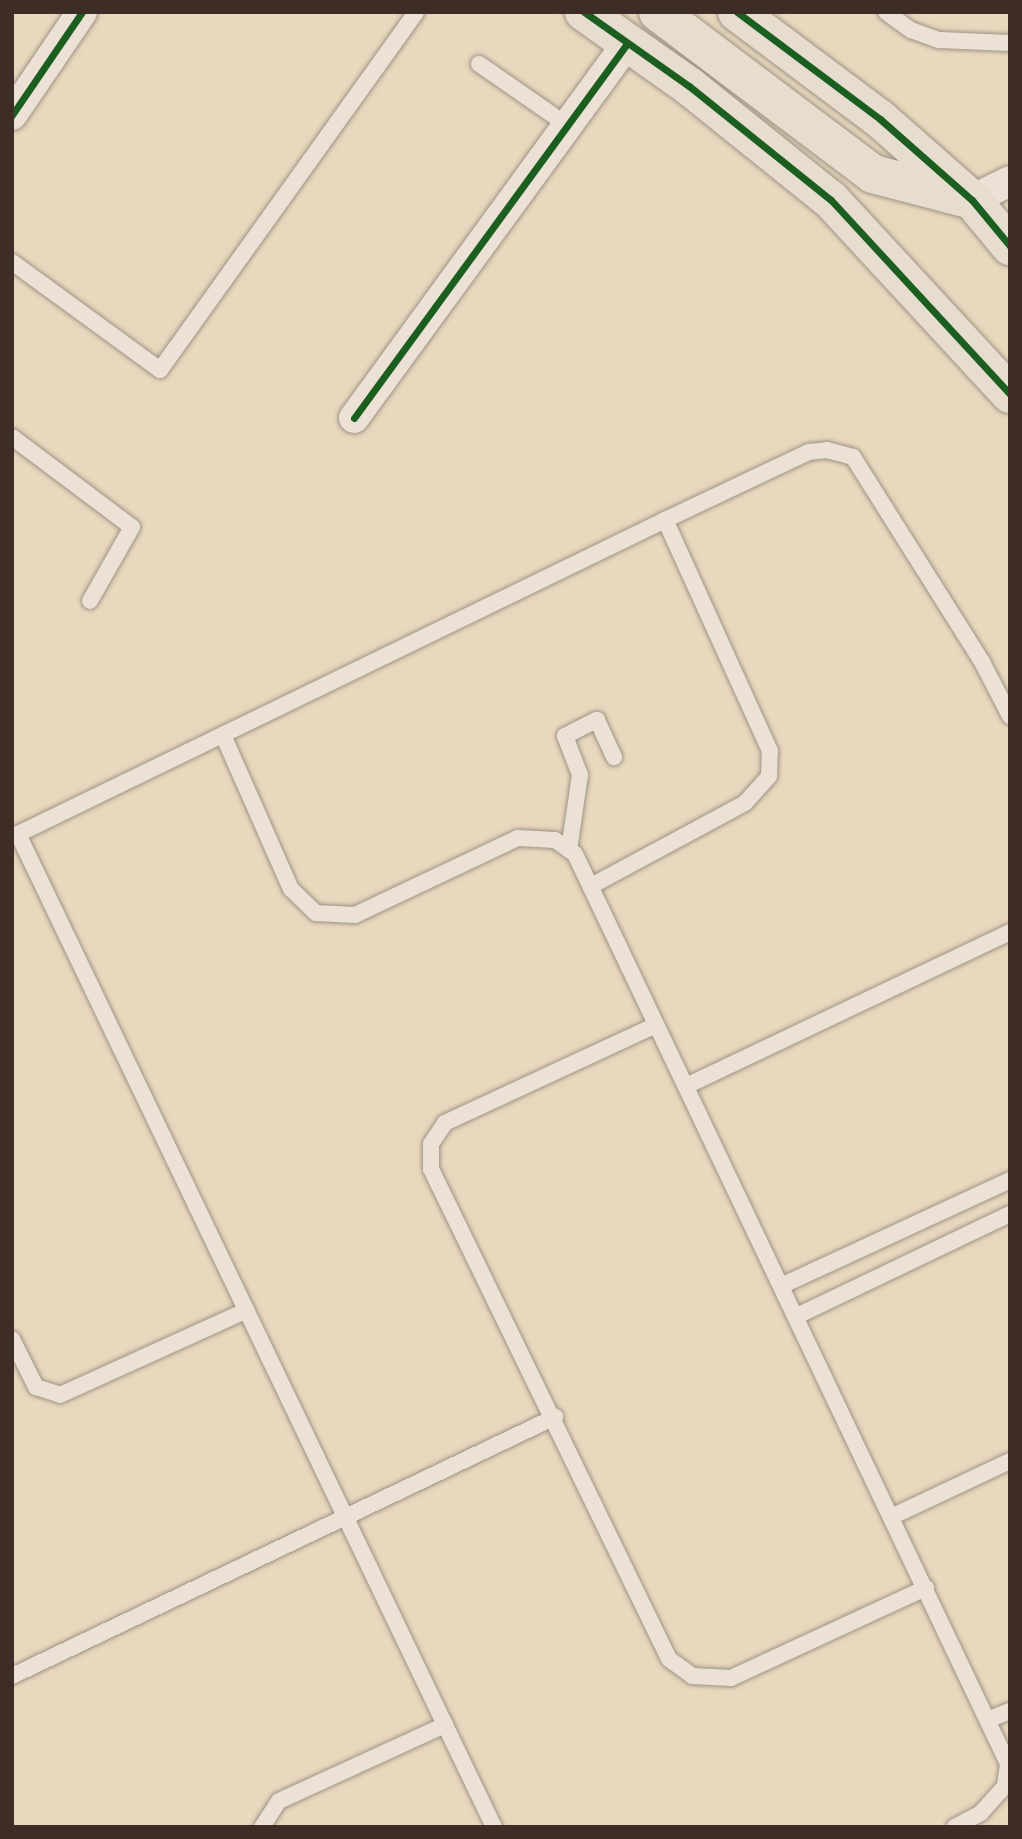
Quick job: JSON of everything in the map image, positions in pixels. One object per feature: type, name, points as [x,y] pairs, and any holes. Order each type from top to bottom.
[{"type":"main road","points":[[583,12],[689,86],[831,201],[1010,394]]},
{"type":"main road","points":[[658,12],[873,173],[972,200]]},
{"type":"main road","points":[[737,12],[880,119],[972,200],[1010,246]]},
{"type":"street","points":[[12,115],[82,12]]},
{"type":"street","points":[[354,418],[627,43]]},
{"type":"street","points":[[972,200],[1010,181]]},
{"type":"lane","points":[[12,262],[160,370],[416,12]]},
{"type":"lane","points":[[886,12],[911,30],[939,40],[1010,43]]},
{"type":"lane","points":[[479,64],[567,125]]},
{"type":"lane","points":[[12,437],[132,527],[90,601]]},
{"type":"lane","points":[[494,1827],[247,1310],[15,835],[808,452],[827,450],[853,457],[982,662],[1010,716]]},
{"type":"lane","points":[[591,886],[745,803],[769,776],[770,751],[665,520]]},
{"type":"lane","points":[[569,850],[580,775],[565,736],[597,720],[614,757]]},
{"type":"lane","points":[[223,735],[291,889],[316,912],[355,915],[518,838],[555,840],[569,850],[591,886],[990,1719],[1008,1764],[1005,1786],[981,1813],[955,1827]]},
{"type":"lane","points":[[686,1086],[1010,932]]},
{"type":"lane","points":[[656,1025],[445,1123],[431,1144],[431,1169],[555,1417],[668,1659],[692,1676],[731,1678],[926,1588]]},
{"type":"lane","points":[[782,1285],[1010,1180]]},
{"type":"lane","points":[[797,1316],[1004,1217],[984,1192]]},
{"type":"lane","points":[[12,1339],[36,1387],[60,1395],[247,1310]]},
{"type":"lane","points":[[12,1676],[555,1417]]},
{"type":"lane","points":[[891,1517],[1010,1461]]},
{"type":"lane","points":[[990,1719],[1010,1711]]},
{"type":"lane","points":[[262,1827],[279,1801],[445,1725]]},
{"type":"cycle path","points":[[12,115],[82,12]]},
{"type":"cycle path","points":[[584,12],[689,86],[831,200],[1010,394]]},
{"type":"cycle path","points":[[737,12],[880,119],[972,200],[1010,246]]},
{"type":"cycle path","points":[[354,418],[627,43]]}]
